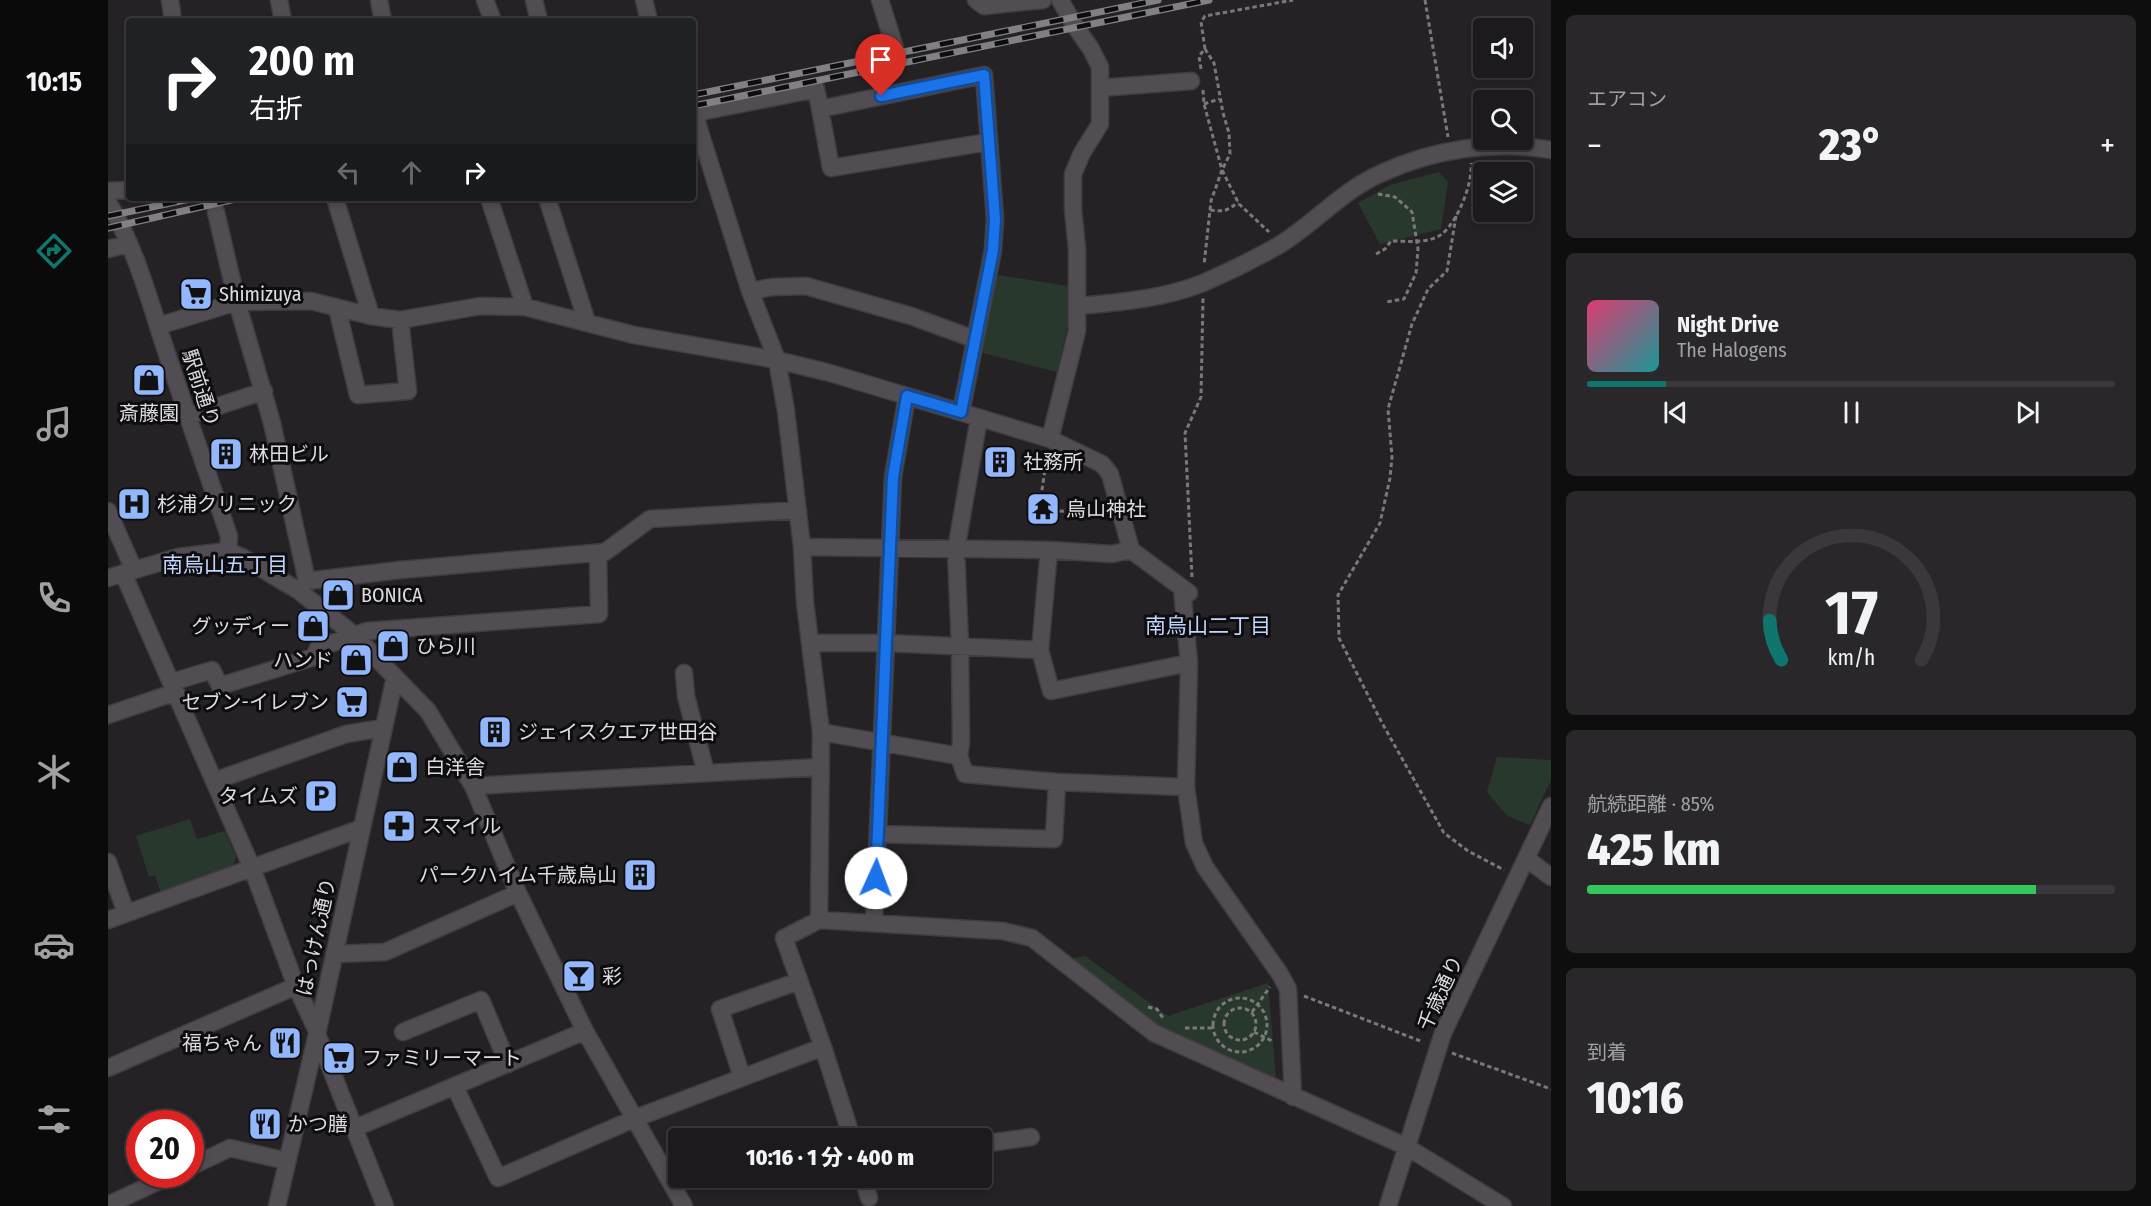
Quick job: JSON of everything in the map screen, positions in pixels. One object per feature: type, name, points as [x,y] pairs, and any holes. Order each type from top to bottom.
[{"type":"street","points":[[170,0],[173,18]]},
{"type":"street","points":[[279,0],[282,18]]},
{"type":"street","points":[[379,0],[382,18]]},
{"type":"street","points":[[485,0],[492,18]]},
{"type":"street","points":[[534,0],[538,18]]},
{"type":"street","points":[[644,0],[648,18]]},
{"type":"street","points":[[880,0],[895,48]]},
{"type":"street","points":[[976,0],[984,6],[997,6],[1043,0]]},
{"type":"street","points":[[1050,439],[1077,331],[1073,174],[1082,153],[1100,124],[1100,67],[1092,49],[1060,0]]},
{"type":"street","points":[[820,109],[984,75],[995,219],[993,250],[961,412]]},
{"type":"street","points":[[1100,88],[1191,81]]},
{"type":"street","points":[[696,113],[816,89],[831,168],[988,142]]},
{"type":"street","points":[[696,119],[750,291],[777,360],[786,411],[802,547],[805,602],[821,732],[819,920]]},
{"type":"street","points":[[1078,306],[1153,298],[1203,283],[1281,243],[1380,173],[1450,150],[1504,146],[1551,150]]},
{"type":"street","points":[[108,191],[126,190]]},
{"type":"street","points":[[336,201],[371,316]]},
{"type":"street","points":[[490,201],[525,307]]},
{"type":"street","points":[[548,201],[587,322]]},
{"type":"street","name":"駅前通り","points":[[108,202],[122,225],[158,326],[229,536],[228,551]]},
{"type":"street","points":[[216,212],[237,302],[264,391],[303,586]]},
{"type":"street","points":[[108,249],[129,244]]},
{"type":"street","points":[[750,291],[773,287],[806,286],[911,316],[974,339]]},
{"type":"street","points":[[158,326],[237,302],[310,301],[371,316],[400,320],[480,306],[525,307],[634,334],[777,360],[830,373],[1050,439],[1102,464],[1110,474],[1131,549],[1187,592],[1189,663],[1186,787],[1194,843],[1205,867],[1280,974],[1288,990],[1293,1097]]},
{"type":"street","points":[[337,308],[358,395],[408,391],[400,320]]},
{"type":"street","points":[[188,416],[264,391]]},
{"type":"street","points":[[874,922],[893,477],[907,396]]},
{"type":"street","points":[[979,418],[956,550],[962,743],[959,756],[965,774],[1057,782],[1186,787]]},
{"type":"street","points":[[303,586],[400,570],[605,552],[650,519],[798,510]]},
{"type":"street","points":[[108,511],[121,574],[174,687],[252,868],[296,986],[317,1032],[385,1206]]},
{"type":"street","points":[[802,547],[1049,550],[1112,554],[1131,549]]},
{"type":"street","points":[[1049,550],[1040,650],[1052,691],[1189,663]]},
{"type":"street","points":[[121,574],[178,557],[228,551],[242,557],[303,586],[428,711],[473,786],[518,893],[585,1031],[684,1206]]},
{"type":"street","points":[[108,715],[212,670],[220,686],[314,657],[318,648],[367,631],[599,614],[598,553]]},
{"type":"street","points":[[810,643],[886,643],[1040,650]]},
{"type":"street","points":[[684,673],[686,696],[706,773]]},
{"type":"street","name":"はっけん通り","points":[[277,1206],[395,677]]},
{"type":"street","points":[[214,781],[346,734],[383,728]]},
{"type":"street","points":[[821,732],[959,756]]},
{"type":"street","points":[[473,786],[820,767]]},
{"type":"street","points":[[878,834],[1054,839],[1057,782]]},
{"type":"street","name":"千歳通り","points":[[1388,1206],[1438,1048],[1551,806]]},
{"type":"street","points":[[108,920],[362,828]]},
{"type":"street","points":[[1527,859],[1551,877]]},
{"type":"street","points":[[108,862],[126,913]]},
{"type":"street","points":[[334,954],[385,952],[518,893]]},
{"type":"street","points":[[849,1128],[823,1047],[783,938],[819,920],[1003,931],[1032,938],[1154,1033],[1407,1147],[1503,1206]]},
{"type":"street","points":[[742,1077],[720,1009],[799,981]]},
{"type":"street","points":[[108,1068],[296,986]]},
{"type":"street","points":[[403,1032],[481,1000],[508,1064]]},
{"type":"street","points":[[355,1128],[585,1031]]},
{"type":"street","points":[[455,1087],[498,1178],[636,1118],[823,1047]]},
{"type":"street","points":[[992,1142],[1031,1137]]},
{"type":"street","points":[[204,1160],[230,1148],[287,1161]]},
{"type":"street","points":[[108,1205],[144,1188]]},
{"type":"street","points":[[866,1188],[869,1198]]},
{"type":"path","points":[[1425,0],[1450,150]]},
{"type":"path","points":[[1205,49],[1214,63],[1229,133],[1230,154],[1222,170],[1238,202],[1281,243]]},
{"type":"path","points":[[1204,104],[1220,98]]},
{"type":"path","points":[[1376,254],[1385,249],[1391,241],[1417,241],[1441,235],[1456,216],[1467,192],[1472,169],[1469,148]]},
{"type":"path","points":[[1360,186],[1375,193],[1395,197],[1412,212],[1417,241],[1416,273],[1404,299],[1386,302]]},
{"type":"path","points":[[1210,210],[1221,212],[1230,210],[1238,202]]},
{"type":"path","points":[[1456,216],[1447,271],[1428,289],[1412,324],[1388,409],[1392,457],[1390,478],[1380,524],[1338,595],[1339,638],[1382,723],[1444,833],[1468,851],[1518,878]]},
{"type":"path","points":[[1050,439],[1039,510],[1120,513]]},
{"type":"path","points":[[1252,1012],[1280,974]]},
{"type":"path","points":[[1288,990],[1551,1089]]},
{"type":"path","points":[[1235,998],[1244,998],[1257,1004],[1265,1013],[1268,1022],[1264,1039],[1258,1046],[1241,1052],[1223,1047],[1213,1031],[1215,1014],[1220,1006],[1227,1000],[1235,998]]},
{"type":"path","points":[[1243,1007],[1252,1012],[1257,1022],[1251,1036],[1241,1040],[1230,1037],[1224,1023],[1228,1013],[1232,1009],[1243,1007]]},
{"type":"green space","points":[[1439,172],[1448,182],[1441,229],[1380,244],[1358,203],[1390,185]]},
{"type":"green space","points":[[992,274],[1068,286],[1070,315],[1057,372],[975,351]]},
{"type":"green space","points":[[1497,757],[1551,760],[1551,780],[1530,825],[1507,816],[1487,792]]},
{"type":"green space","points":[[190,819],[197,839],[225,831],[236,857],[232,868],[161,893],[155,875],[149,877],[136,836]]},
{"type":"green space","points":[[1085,956],[1168,1016],[1268,983],[1276,1079],[1155,1026],[1069,959]]},
{"type":"railway","points":[[696,94],[1158,0]]},
{"type":"railway","points":[[696,105],[1209,0]]},
{"type":"railway","points":[[108,216],[180,201]]},
{"type":"railway","points":[[108,228],[227,201]]},
{"type":"place","name":"Shimizuya","points":[[196,294]]},
{"type":"place","name":"斎藤園","points":[[149,380]]},
{"type":"place","name":"林田ビル","points":[[226,454]]},
{"type":"place","name":"社務所","points":[[1000,462]]},
{"type":"place","name":"杉浦クリニック","points":[[134,504]]},
{"type":"place","name":"烏山神社","points":[[1043,509]]},
{"type":"place","name":"BONICA","points":[[338,595]]},
{"type":"place","name":"グッディー","points":[[313,626]]},
{"type":"place","name":"ひら川","points":[[393,646]]},
{"type":"place","name":"ハンド","points":[[356,660]]},
{"type":"place","name":"セブン-イレブン","points":[[352,702]]},
{"type":"place","name":"ジェイスクエア世田谷","points":[[495,732]]},
{"type":"place","name":"白洋舎","points":[[402,767]]},
{"type":"place","name":"タイムズ","points":[[321,796]]},
{"type":"place","name":"スマイル","points":[[399,826]]},
{"type":"place","name":"パークハイム千歳烏山","points":[[640,875]]},
{"type":"place","name":"彩","points":[[579,976]]},
{"type":"place","name":"福ちゃん","points":[[285,1043]]},
{"type":"place","name":"ファミリーマート","points":[[339,1058]]},
{"type":"place","name":"かつ膳","points":[[265,1124]]},
{"type":"district","name":"南烏山五丁目","points":[[225,565]]},
{"type":"district","name":"南烏山二丁目","points":[[1208,626]]},
{"type":"route","points":[[876,878],[893,477],[907,396],[961,412],[993,250],[995,219],[984,75],[881,96]]}]
